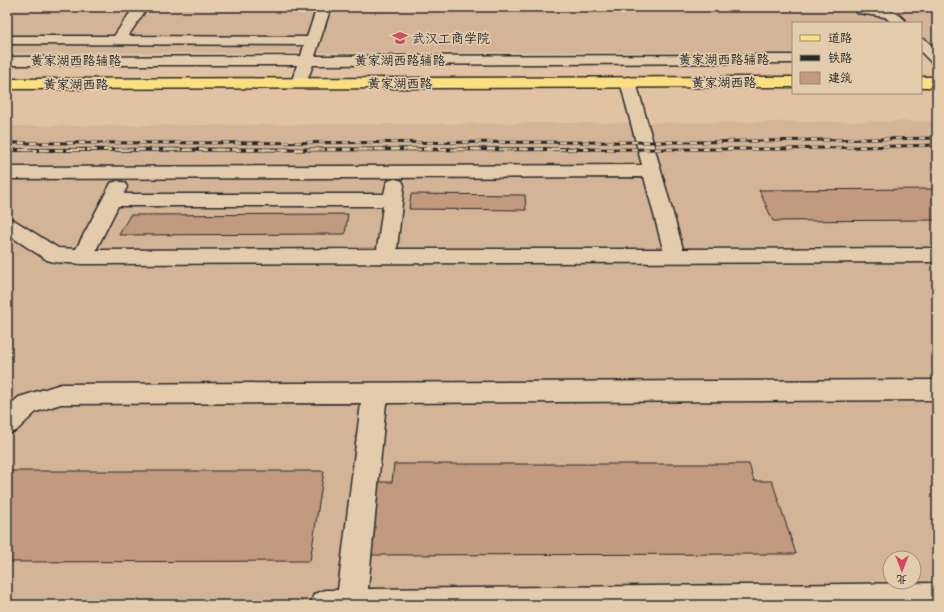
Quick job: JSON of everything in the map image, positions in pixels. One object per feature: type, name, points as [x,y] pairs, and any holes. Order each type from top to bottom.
[{"type":"main road","points":[[922,72],[934,62]]},
{"type":"main road","name":"黄家湖西路","points":[[7,84],[302,72],[628,82],[792,82]]},
{"type":"main road","name":"黄家湖西路","points":[[7,73],[792,73]]},
{"type":"main road","points":[[922,82],[937,82]]},
{"type":"street","points":[[118,40],[141,7]]},
{"type":"street","points":[[302,72],[324,7]]},
{"type":"street","points":[[860,7],[862,10],[889,14],[899,22]]},
{"type":"street","points":[[7,40],[313,42]]},
{"type":"street","points":[[922,44],[934,62]]},
{"type":"street","name":"黄家湖西路辅路","points":[[7,61],[302,72],[792,59]]},
{"type":"street","points":[[628,82],[675,256]]},
{"type":"street","points":[[7,173],[652,171]]},
{"type":"street","points":[[82,257],[126,172]]},
{"type":"street","points":[[252,199],[262,172]]},
{"type":"street","points":[[386,257],[397,172]]},
{"type":"street","points":[[112,200],[394,200]]},
{"type":"street","points":[[7,225],[54,254],[82,257],[937,256]]},
{"type":"street","points":[[7,423],[28,404],[61,394],[937,390]]},
{"type":"street","points":[[351,605],[375,392]]},
{"type":"street","points":[[325,605],[937,598]]},
{"type":"shaded area","name":"武汉工商学院","points":[[7,7],[937,7],[937,53],[922,53],[922,22],[792,22],[792,52],[7,53]]},
{"type":"shaded area","points":[[937,121],[937,605],[7,605],[7,126]]},
{"type":"building","points":[[937,189],[937,220],[773,221],[759,190]]},
{"type":"building","points":[[411,194],[525,195],[526,210],[409,209]]},
{"type":"building","points":[[348,214],[345,234],[119,235],[130,215]]},
{"type":"building","points":[[394,464],[749,464],[754,481],[772,481],[796,554],[367,555],[374,482],[392,482]]},
{"type":"building","points":[[7,471],[324,471],[310,561],[7,562]]},
{"type":"railway","points":[[7,143],[696,142],[937,138]]},
{"type":"railway","points":[[589,149],[7,150],[784,149],[937,145]]},
{"type":"place","name":"武汉工商学院","points":[[400,38]]}]
